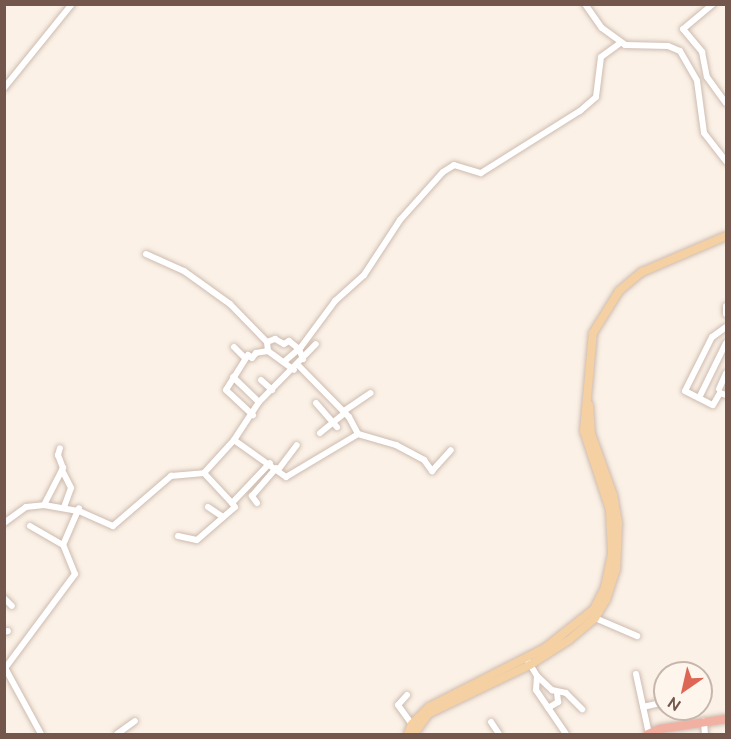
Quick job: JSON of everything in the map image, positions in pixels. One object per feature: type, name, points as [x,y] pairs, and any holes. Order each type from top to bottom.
[{"type":"highway","points":[[651,734],[704,721]]},
{"type":"main road","points":[[414,735],[428,714],[569,640],[595,618],[614,578],[618,524],[613,495],[591,435],[589,406],[598,331],[612,306],[644,275],[726,238]]},
{"type":"main road","points":[[408,735],[412,724],[429,707],[528,661],[586,619],[599,600],[608,575],[612,553],[610,510],[586,441],[584,418],[591,341],[597,323],[619,291],[642,272],[726,238]]},
{"type":"street","points":[[4,88],[72,4]]},
{"type":"street","points":[[585,4],[602,28],[620,43],[635,48],[668,46],[680,51],[697,81],[704,133],[726,161]]},
{"type":"street","points":[[712,4],[683,29],[702,52],[707,76],[726,104]]},
{"type":"street","points":[[285,361],[299,349],[335,301],[368,269],[399,220],[442,172],[454,165],[481,172],[580,111],[596,97],[601,57],[620,43]]},
{"type":"street","points":[[146,254],[184,271],[236,310],[267,342],[268,351]]},
{"type":"street","points":[[726,306],[726,314]]},
{"type":"street","points":[[726,324],[712,337],[685,391],[712,405],[720,393],[726,396]]},
{"type":"street","points":[[699,398],[726,343],[712,337]]},
{"type":"street","points":[[267,342],[275,339],[284,344],[289,341],[299,349]]},
{"type":"street","points":[[4,523],[26,507],[44,504],[79,510],[113,526],[171,476],[204,473],[234,440],[253,415],[259,402],[298,365],[316,344]]},
{"type":"street","points":[[234,347],[245,358]]},
{"type":"street","points":[[298,365],[299,349]]},
{"type":"street","points":[[253,415],[226,392],[245,358],[268,351],[285,361],[298,365],[344,412],[358,434],[396,445],[424,460],[432,471],[451,450]]},
{"type":"street","points":[[719,388],[726,374]]},
{"type":"street","points":[[233,377],[259,402]]},
{"type":"street","points":[[261,380],[272,390]]},
{"type":"street","points":[[320,433],[335,425],[344,412],[371,393]]},
{"type":"street","points":[[316,403],[335,425]]},
{"type":"street","points":[[234,440],[270,463],[286,477],[292,475],[306,462],[358,434]]},
{"type":"street","points":[[257,503],[252,496],[297,445]]},
{"type":"street","points":[[60,448],[62,470],[71,488],[63,507]]},
{"type":"street","points":[[232,503],[270,463]]},
{"type":"street","points":[[44,504],[62,470]]},
{"type":"street","points":[[178,536],[197,540],[235,507],[204,473]]},
{"type":"street","points":[[185,475],[187,483]]},
{"type":"street","points":[[208,507],[223,517]]},
{"type":"street","points":[[63,545],[79,510]]},
{"type":"street","points":[[30,526],[63,545],[75,573],[5,666],[41,735]]},
{"type":"street","points":[[4,598],[12,606]]},
{"type":"street","points":[[595,618],[637,636]]},
{"type":"street","points":[[528,661],[537,676],[557,693],[566,693],[582,709]]},
{"type":"street","points":[[636,674],[651,734]]},
{"type":"street","points":[[537,676],[536,690],[566,735]]},
{"type":"street","points":[[548,708],[558,702],[557,693]]},
{"type":"street","points":[[407,695],[398,705],[412,724]]},
{"type":"street","points":[[643,707],[653,705]]},
{"type":"street","points":[[117,735],[135,721]]},
{"type":"street","points":[[704,721],[705,735]]},
{"type":"street","points":[[491,722],[499,735]]}]
